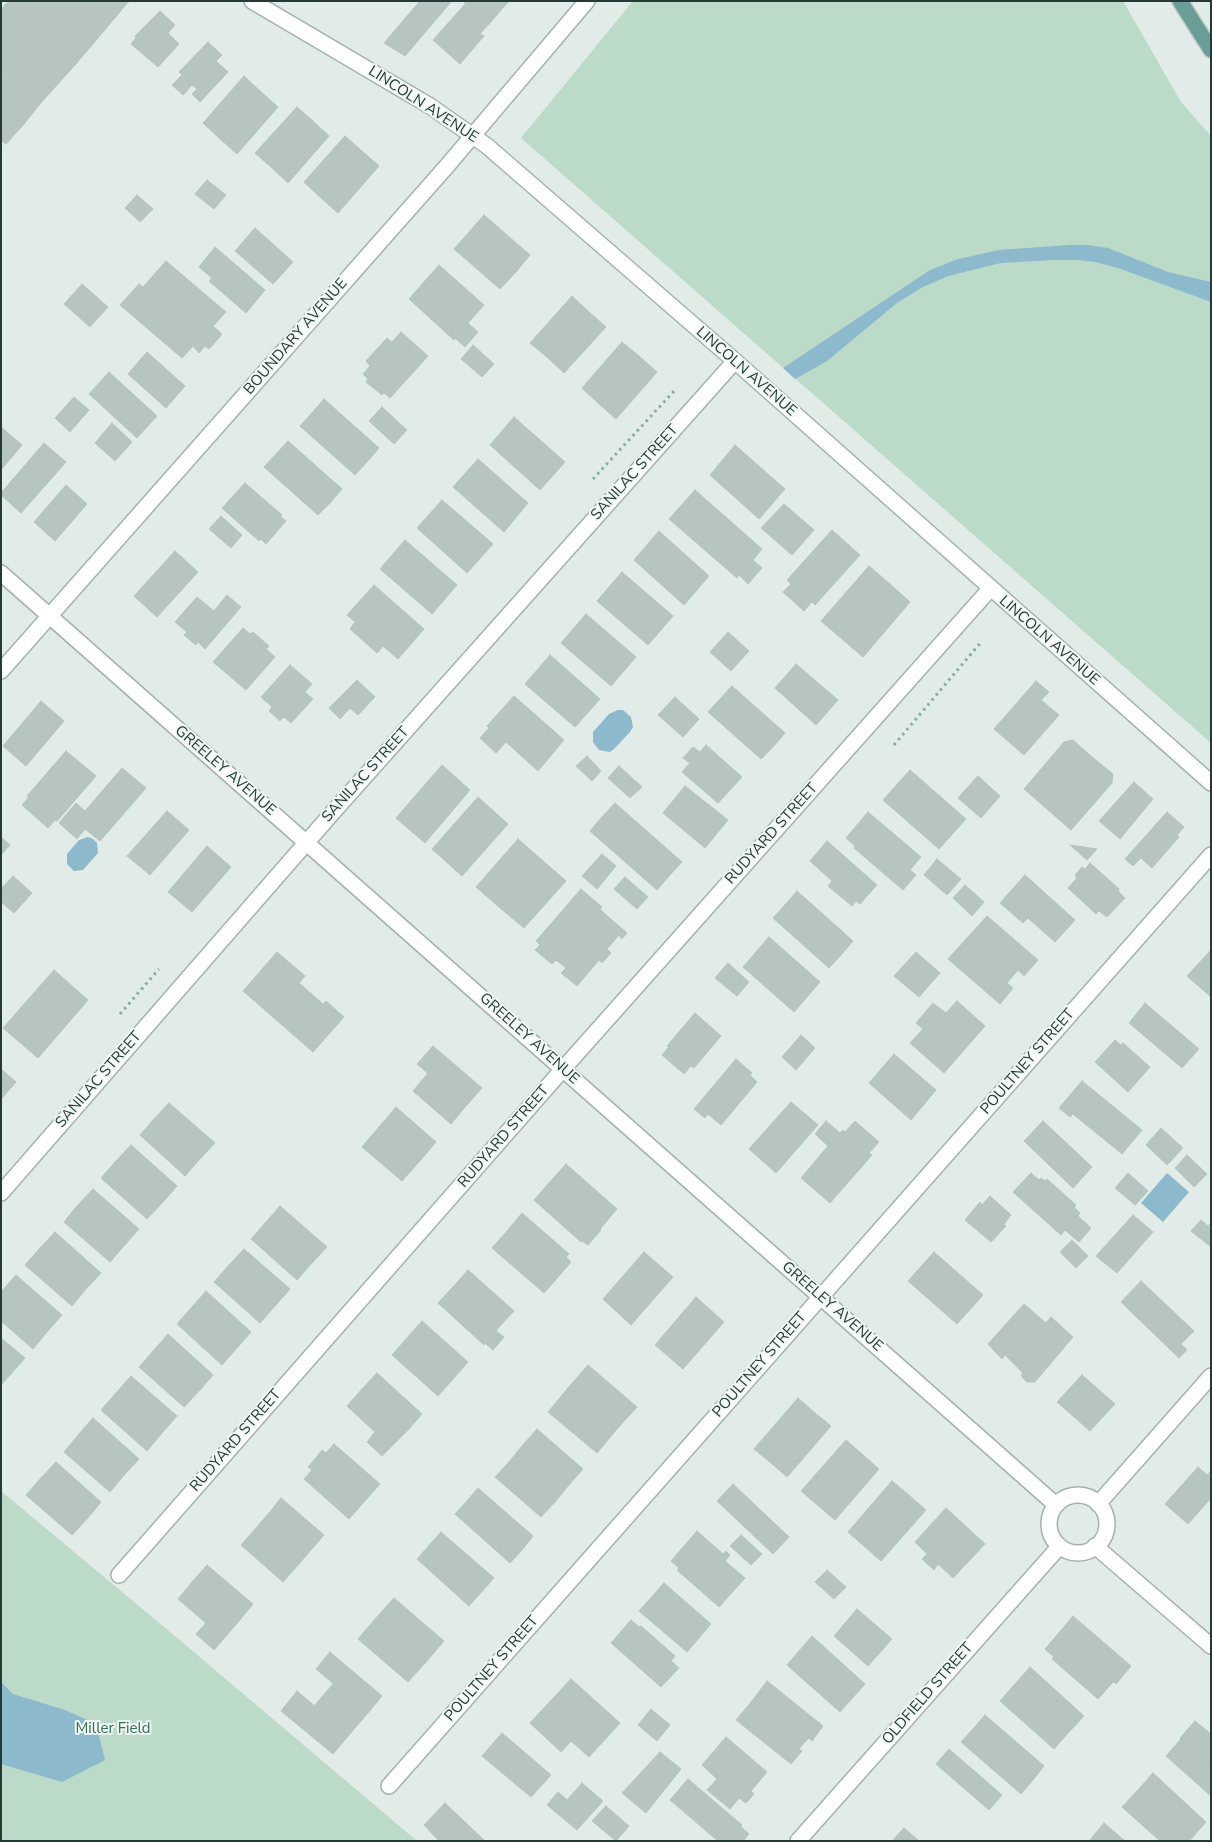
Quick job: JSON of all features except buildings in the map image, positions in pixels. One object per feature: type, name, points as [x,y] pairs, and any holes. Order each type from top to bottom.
[{"type":"main road","points":[[1180,1],[1211,50]]},
{"type":"street","name":"LINCOLN AVENUE","points":[[252,1],[430,106],[472,135],[515,170],[1211,783]]},
{"type":"street","name":"BOUNDARY AVENUE","points":[[1,671],[472,135],[587,1]]},
{"type":"street","name":"SANILAC STREET","points":[[1,1194],[307,842],[734,361]]},
{"type":"street","name":"GREELEY AVENUE","points":[[1,573],[1056,1505]]},
{"type":"street","name":"RUDYARD STREET","points":[[119,1575],[563,1069],[990,588]]},
{"type":"street","name":"POULTNEY STREET","points":[[389,1786],[1211,855]]},
{"type":"street","points":[[1098,1504],[1211,1376]]},
{"type":"street","points":[[1072,1496],[1091,1498],[1098,1504],[1104,1512],[1107,1521],[1106,1531],[1101,1541],[1087,1552],[1077,1554],[1067,1552],[1059,1547],[1049,1531],[1051,1512],[1056,1505],[1072,1496]]},
{"type":"street","points":[[1095,1546],[1211,1646]]},
{"type":"street","name":"OLDFIELD STREET","points":[[798,1841],[1059,1547]]},
{"type":"path","points":[[593,479],[675,390]]},
{"type":"path","points":[[894,745],[982,641]]},
{"type":"path","points":[[120,1014],[159,970]]},
{"type":"green space","points":[[633,1],[1123,1],[1181,102],[1211,136],[1211,743],[521,138]]},
{"type":"green space","name":"Miller Field","points":[[1,1491],[176,1637],[417,1841],[1,1841]]},
{"type":"water","points":[[1069,245],[1108,248],[1168,272],[1211,282],[1211,302],[1118,268],[1095,262],[1053,260],[1001,263],[948,276],[921,288],[897,303],[827,361],[795,379],[783,368],[930,270],[958,259],[999,250]]},
{"type":"water","points":[[623,710],[631,717],[633,727],[610,752],[599,750],[593,742],[593,732],[609,714]]},
{"type":"water","points":[[88,837],[97,843],[98,853],[83,870],[74,871],[67,864],[67,854],[79,840]]},
{"type":"water","points":[[1167,1173],[1189,1192],[1163,1222],[1141,1203]]},
{"type":"water","points":[[1,1682],[13,1694],[65,1710],[96,1724],[105,1760],[62,1782],[1,1764]]}]
